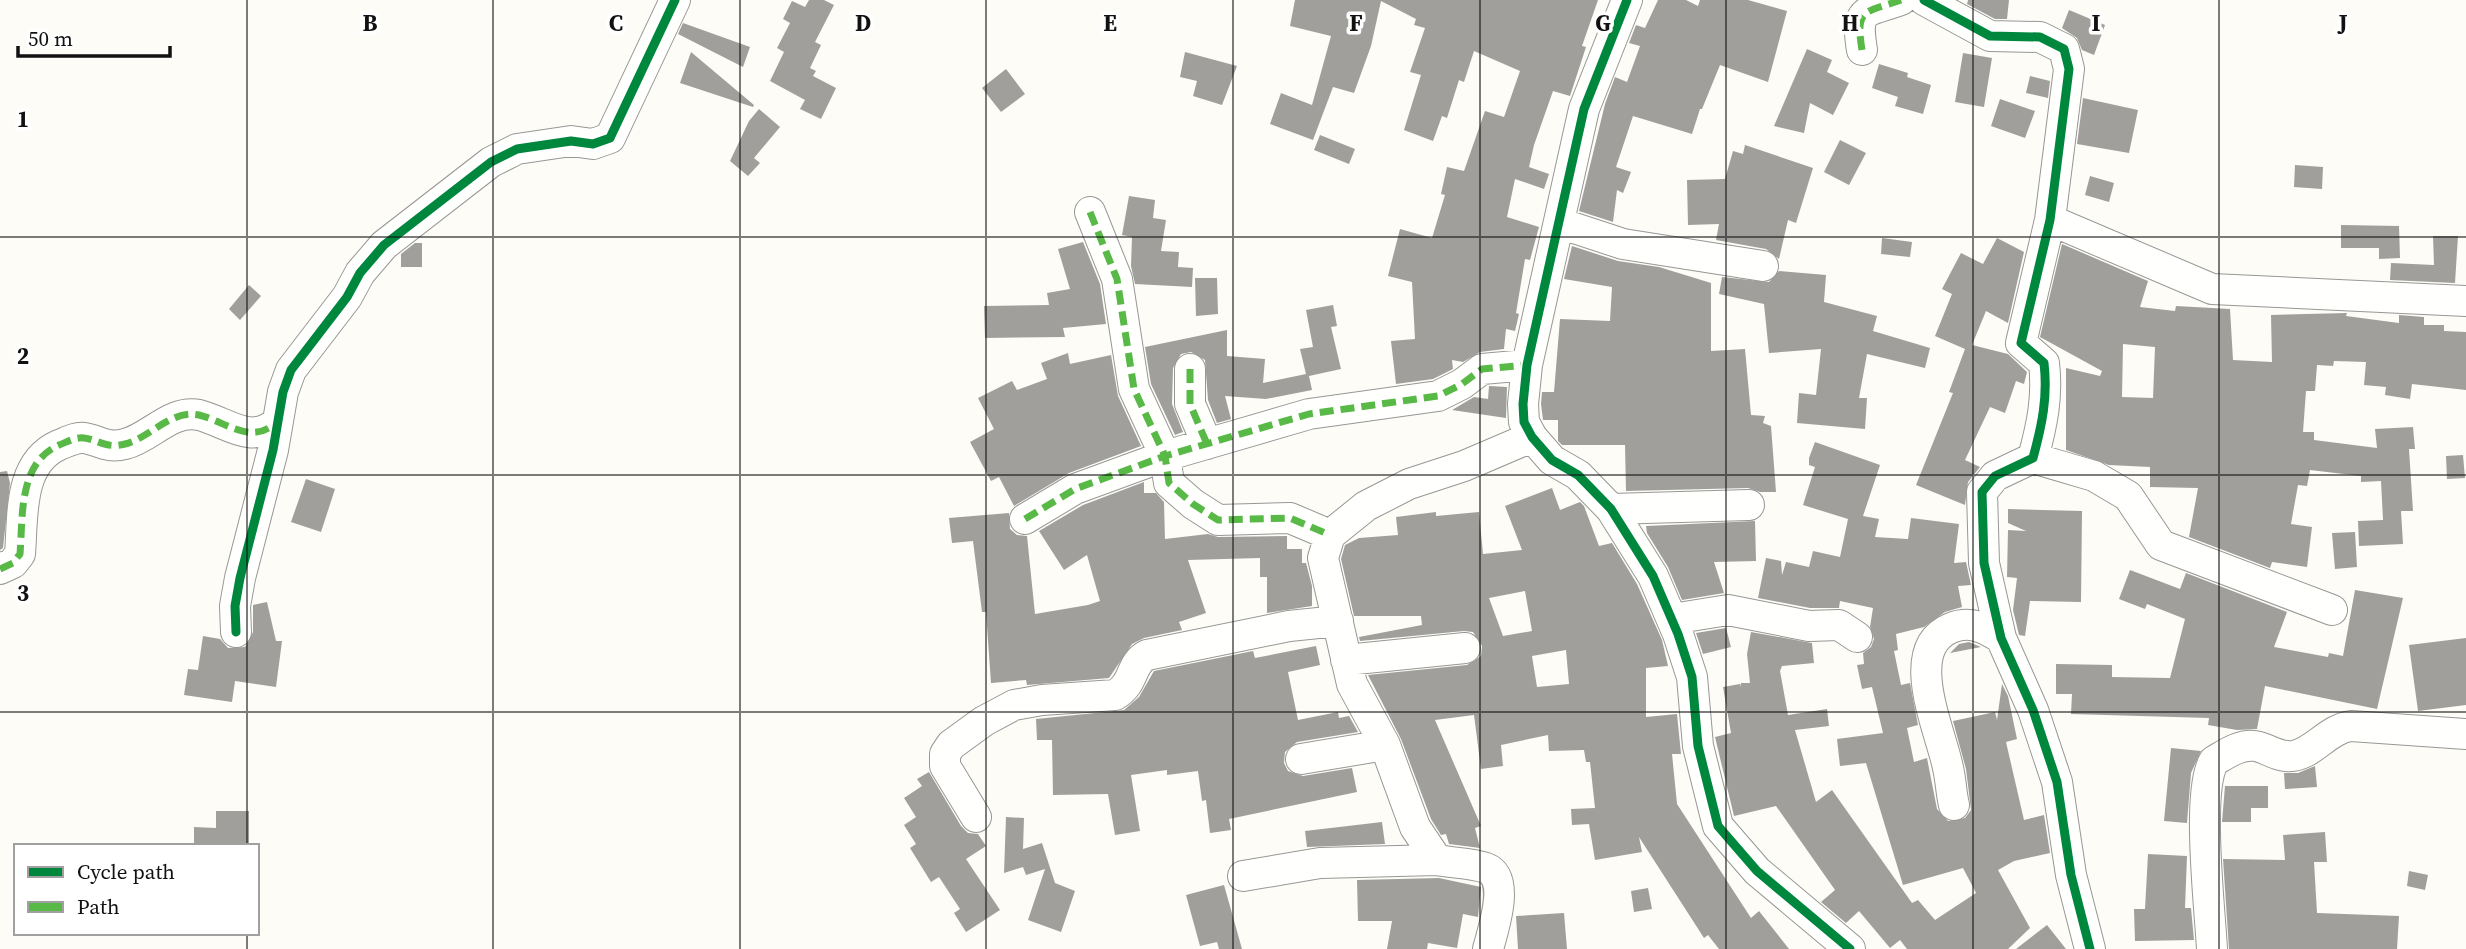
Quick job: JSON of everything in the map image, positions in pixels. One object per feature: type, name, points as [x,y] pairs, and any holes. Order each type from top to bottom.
[{"type":"street","points":[[236,632],[235,606],[240,578],[291,370],[347,298],[360,273],[384,245],[470,177],[517,149],[571,141],[593,144],[610,138],[675,0]]},
{"type":"street","points":[[1628,0],[1584,109],[1527,365],[1524,422],[1532,437],[1552,460],[1578,475],[1611,509],[1653,576],[1672,619],[1692,677],[1698,746],[1718,826],[1758,871],[1848,949]]},
{"type":"street","points":[[1862,50],[1858,24],[1861,17],[1865,12],[1901,0]]},
{"type":"street","points":[[1924,0],[1990,36],[2040,37],[2064,49],[2069,69],[2050,220],[2021,343],[2044,363],[2047,390],[2033,458]]},
{"type":"street","points":[[1090,212],[1117,279],[1133,388],[1165,456],[1169,483],[1218,520],[1290,518],[1331,534]]},
{"type":"street","points":[[2050,220],[2212,289],[2466,301]]},
{"type":"street","points":[[1559,223],[1623,244],[1763,266]]},
{"type":"street","points":[[1025,519],[1075,489],[1165,456],[1309,414],[1438,396],[1462,384],[1482,369],[1527,365]]},
{"type":"street","points":[[1190,369],[1190,404],[1207,444]]},
{"type":"street","points":[[0,569],[13,563],[20,554],[27,482],[37,461],[52,448],[72,439],[86,438],[101,446],[125,444],[176,417],[197,415],[247,433],[267,431],[277,422]]},
{"type":"street","points":[[1437,860],[1415,827],[1385,745],[1352,684],[1323,558],[1331,534],[1366,506],[1409,484],[1464,466],[1532,437]]},
{"type":"street","points":[[2090,949],[2071,875],[2057,782],[2033,710],[2001,638],[1984,563],[1982,492],[1995,476],[2033,458],[2094,476],[2128,496],[2161,545],[2332,610]]},
{"type":"street","points":[[1611,509],[1749,505]]},
{"type":"street","points":[[1672,619],[1728,610],[1801,625],[1839,625],[1857,637]]},
{"type":"street","points":[[976,817],[945,766],[945,754],[951,745],[984,721],[1014,705],[1042,700],[1115,695],[1124,690],[1139,659],[1147,654],[1289,626],[1338,621]]},
{"type":"street","points":[[1954,805],[1949,769],[1928,690],[1926,669],[1929,653],[1937,637],[1950,629],[1967,624],[1986,628],[2001,638]]},
{"type":"street","points":[[1346,660],[1465,648]]},
{"type":"street","points":[[2212,949],[2206,815],[2208,780],[2214,761],[2235,749],[2254,746],[2277,755],[2294,756],[2337,727],[2466,734]]},
{"type":"street","points":[[1301,760],[1385,745]]},
{"type":"street","points":[[1243,876],[1320,863],[1437,860],[1488,869],[1498,879],[1500,892],[1488,949]]},
{"type":"building","points":[[809,0],[824,0],[834,5],[815,42],[821,45],[810,68],[816,71],[813,76],[836,88],[821,119],[800,109],[805,100],[770,81],[784,52],[777,48],[790,23],[783,19],[792,1],[805,7]]},
{"type":"building","points":[[1295,0],[1598,0],[1582,46],[1586,47],[1570,96],[1553,91],[1534,145],[1529,167],[1549,174],[1544,189],[1515,179],[1507,217],[1539,227],[1530,260],[1525,259],[1515,331],[1506,329],[1504,349],[1480,352],[1463,362],[1452,360],[1453,369],[1433,379],[1396,384],[1391,341],[1415,339],[1412,282],[1388,276],[1400,229],[1432,238],[1445,195],[1441,194],[1447,167],[1464,171],[1485,111],[1504,117],[1520,71],[1474,51],[1464,82],[1459,80],[1447,118],[1442,116],[1433,141],[1404,130],[1421,75],[1410,72],[1425,28],[1414,25],[1416,19],[1381,1],[1371,46],[1354,93],[1333,87],[1313,140],[1270,124],[1281,93],[1312,105],[1331,36],[1290,26]]},
{"type":"building","points":[[1658,0],[1686,0],[1698,6],[1700,0],[1748,0],[1787,11],[1768,82],[1720,65],[1692,134],[1633,116],[1616,167],[1631,172],[1623,193],[1617,190],[1613,222],[1579,211],[1605,104],[1615,77],[1627,82],[1640,46],[1629,43],[1636,25],[1645,28]]},
{"type":"building","points":[[1968,0],[2009,0],[2007,19],[1995,19],[1967,4]]},
{"type":"building","points":[[2069,10],[2105,25],[2094,55],[2082,50],[2077,38],[2062,28]]},
{"type":"building","points":[[683,23],[750,47],[743,67],[678,34]]},
{"type":"building","points":[[1807,49],[1832,60],[1827,72],[1849,83],[1833,115],[1810,103],[1804,133],[1774,126]]},
{"type":"building","points":[[691,52],[754,105],[753,107],[680,83]]},
{"type":"building","points":[[1185,52],[1237,66],[1222,105],[1193,96],[1197,81],[1180,77]]},
{"type":"building","points":[[1963,53],[1992,58],[1984,107],[1955,102]]},
{"type":"building","points":[[1879,64],[1908,73],[1907,77],[1931,85],[1923,114],[1895,106],[1898,97],[1872,88]]},
{"type":"building","points":[[1006,69],[1025,94],[1001,112],[982,88]]},
{"type":"building","points":[[2030,76],[2050,81],[2048,98],[2026,93]]},
{"type":"building","points":[[2083,98],[2138,110],[2129,153],[2077,144]]},
{"type":"building","points":[[2000,99],[2035,111],[2025,138],[1991,126]]},
{"type":"building","points":[[759,109],[780,127],[754,158],[760,163],[748,176],[730,161],[749,121]]},
{"type":"building","points":[[1320,135],[1355,149],[1349,164],[1314,150]]},
{"type":"building","points":[[1840,140],[1866,153],[1849,185],[1824,172]]},
{"type":"building","points":[[1745,145],[1813,168],[1796,223],[1788,220],[1779,259],[1766,249],[1716,240],[1719,224],[1688,225],[1687,180],[1725,179],[1733,151],[1743,154]]},
{"type":"building","points":[[2295,165],[2323,167],[2322,189],[2294,187]]},
{"type":"building","points":[[2090,176],[2114,183],[2109,202],[2085,195]]},
{"type":"building","points":[[1129,196],[1155,200],[1153,218],[1166,220],[1161,251],[1179,252],[1178,267],[1193,268],[1192,287],[1135,284],[1131,266],[1132,237],[1122,235]]},
{"type":"building","points":[[2341,225],[2399,226],[2400,258],[2379,259],[2379,248],[2341,248]]},
{"type":"building","points":[[2433,236],[2458,236],[2455,283],[2390,280],[2391,263],[2434,265]]},
{"type":"building","points":[[1882,238],[1912,242],[1910,257],[1881,254]]},
{"type":"building","points":[[1997,238],[2024,252],[2008,323],[1986,311],[1972,345],[2008,354],[2027,372],[2024,384],[2016,381],[2005,413],[1990,407],[1965,460],[1980,467],[1968,482],[1965,505],[1916,485],[1953,393],[1949,392],[1965,349],[1935,336],[1952,294],[1942,289],[1961,253],[1983,264]]},
{"type":"building","points":[[1083,242],[1100,284],[1106,324],[1063,328],[1065,337],[985,338],[984,306],[1049,305],[1047,293],[1070,289],[1058,249]]},
{"type":"building","points":[[415,243],[422,243],[422,267],[401,267],[401,254]]},
{"type":"building","points":[[2062,244],[2148,281],[2140,307],[2175,311],[2176,306],[2230,309],[2233,360],[2272,362],[2271,315],[2347,313],[2346,316],[2399,323],[2399,315],[2424,317],[2424,325],[2444,325],[2444,331],[2466,332],[2466,390],[2412,384],[2410,399],[2385,395],[2386,387],[2364,385],[2366,362],[2334,361],[2333,366],[2317,365],[2315,391],[2306,391],[2303,432],[2314,432],[2314,440],[2377,448],[2375,429],[2413,427],[2415,449],[2409,449],[2413,511],[2401,511],[2403,544],[2359,546],[2358,521],[2383,520],[2381,481],[2361,482],[2361,476],[2310,470],[2307,486],[2298,485],[2291,524],[2312,527],[2307,567],[2272,562],[2270,568],[2189,537],[2198,488],[2150,487],[2150,467],[2109,465],[2066,450],[2066,368],[2100,376],[2102,371],[2040,337]],"holes":[[[2123,344],[2155,347],[2153,398],[2122,397]]]},
{"type":"building","points":[[1572,246],[1618,261],[1659,267],[1711,283],[1711,351],[1745,349],[1751,415],[1765,416],[1763,423],[1771,426],[1776,492],[1760,492],[1748,488],[1626,491],[1625,445],[1562,445],[1558,441],[1558,420],[1543,420],[1541,404],[1542,392],[1554,392],[1560,319],[1610,321],[1612,287],[1564,279]]},
{"type":"building","points":[[1779,271],[1826,275],[1824,302],[1877,316],[1873,331],[1930,348],[1925,368],[1867,354],[1859,398],[1867,398],[1865,429],[1797,423],[1799,393],[1816,395],[1821,349],[1769,353],[1764,304],[1719,294],[1722,277],[1769,282]]},
{"type":"building","points":[[1195,278],[1217,278],[1218,314],[1196,316]]},
{"type":"building","points":[[249,285],[261,296],[240,320],[229,309]]},
{"type":"building","points":[[1333,305],[1337,326],[1331,327],[1341,369],[1309,376],[1312,390],[1266,399],[1225,396],[1231,419],[1217,423],[1208,400],[1205,360],[1191,352],[1181,354],[1173,368],[1172,404],[1183,432],[1175,435],[1151,384],[1145,347],[1227,330],[1227,356],[1265,359],[1263,383],[1306,374],[1300,349],[1313,347],[1306,310]]},
{"type":"building","points":[[1068,353],[1070,364],[1111,355],[1118,396],[1141,446],[1069,473],[1014,506],[999,477],[991,481],[970,442],[994,429],[978,398],[1012,381],[1017,390],[1047,379],[1041,363]]},
{"type":"building","points":[[1489,386],[1507,387],[1506,418],[1452,410],[1474,397],[1488,399]]},
{"type":"building","points":[[1815,442],[1880,465],[1863,516],[1879,519],[1875,537],[1908,539],[1911,518],[1959,524],[1954,563],[1966,562],[1971,585],[1958,586],[1962,607],[1945,612],[1924,627],[1896,634],[1898,650],[1894,651],[1901,685],[1910,683],[1918,725],[1907,728],[1914,762],[1927,758],[1937,809],[1948,821],[1965,818],[1971,810],[1966,769],[1953,721],[1995,712],[1997,720],[2002,684],[2008,696],[2017,739],[2006,742],[2024,820],[2044,815],[2050,853],[2014,861],[1998,870],[2030,928],[2008,949],[1907,949],[1900,940],[1890,948],[1859,911],[1846,923],[1821,902],[1835,890],[1776,806],[1734,816],[1715,737],[1731,733],[1723,687],[1740,684],[1740,687],[1741,683],[1750,683],[1747,654],[1751,632],[1812,643],[1814,663],[1782,666],[1780,671],[1788,715],[1827,709],[1829,726],[1795,730],[1816,802],[1832,790],[1912,903],[1918,900],[1935,920],[1976,893],[1963,868],[1903,885],[1866,763],[1840,766],[1837,739],[1883,733],[1872,687],[1862,689],[1857,665],[1864,664],[1863,653],[1871,647],[1874,639],[1870,627],[1873,608],[1840,601],[1839,608],[1810,608],[1758,598],[1766,558],[1781,561],[1782,575],[1786,562],[1809,567],[1813,551],[1840,557],[1848,519],[1803,505],[1815,467],[1809,465],[1809,458]]},
{"type":"building","points":[[2463,455],[2465,478],[2447,479],[2446,456]]},
{"type":"building","points":[[7,471],[10,483],[3,548],[0,550],[0,472]]},
{"type":"building","points":[[306,479],[335,489],[321,532],[291,522]]},
{"type":"building","points":[[1144,482],[1144,493],[1156,493],[1164,502],[1165,539],[1208,534],[1218,537],[1287,536],[1287,549],[1302,549],[1302,563],[1306,563],[1312,586],[1312,606],[1267,613],[1267,577],[1260,577],[1260,558],[1188,560],[1206,613],[1179,622],[1182,630],[1144,638],[1132,644],[1109,678],[1027,685],[1026,680],[991,683],[986,612],[982,612],[973,541],[952,543],[949,518],[1009,513],[1010,529],[1017,535],[1027,536],[1035,614],[1088,605],[1100,601],[1087,555],[1064,570],[1039,531],[1083,505]]},
{"type":"building","points":[[1552,488],[1560,510],[1580,502],[1584,506],[1599,546],[1612,543],[1637,584],[1662,640],[1668,666],[1646,668],[1646,717],[1677,714],[1681,754],[1672,754],[1677,804],[1751,918],[1759,911],[1789,949],[1719,949],[1708,935],[1704,938],[1639,837],[1642,852],[1595,860],[1589,824],[1572,825],[1571,809],[1595,808],[1590,762],[1586,762],[1584,750],[1549,751],[1548,735],[1501,745],[1503,766],[1481,769],[1474,715],[1435,720],[1481,826],[1475,828],[1480,848],[1449,844],[1446,834],[1441,835],[1431,819],[1401,739],[1368,675],[1467,665],[1481,656],[1482,646],[1473,632],[1464,631],[1360,641],[1359,637],[1422,625],[1421,616],[1354,616],[1341,559],[1345,545],[1359,538],[1398,535],[1396,517],[1436,512],[1436,516],[1479,512],[1483,554],[1522,550],[1505,506]],"holes":[[[1525,591],[1532,631],[1503,636],[1489,598]],[[1566,650],[1569,684],[1537,687],[1532,656]]]},
{"type":"building","points":[[2008,509],[2082,511],[2081,602],[2030,601],[2025,636],[2019,635],[2013,610],[2017,578],[2007,577],[2008,530],[2026,531],[2008,523]]},
{"type":"building","points":[[1755,521],[1756,561],[1714,562],[1724,593],[1682,600],[1668,567],[1647,533],[1646,526]]},
{"type":"building","points":[[2355,532],[2357,567],[2335,569],[2332,533]]},
{"type":"building","points":[[2130,570],[2180,589],[2186,573],[2287,612],[2274,647],[2328,657],[2329,653],[2343,656],[2355,590],[2403,598],[2377,709],[2265,686],[2257,729],[2237,730],[2208,725],[2209,718],[2071,714],[2072,694],[2056,694],[2056,664],[2112,665],[2112,677],[2170,678],[2185,619],[2147,604],[2145,609],[2119,599]]},
{"type":"building","points":[[267,602],[276,641],[282,641],[276,687],[235,681],[232,702],[184,695],[188,669],[198,670],[203,636],[220,639],[228,648],[245,647],[253,632],[253,605]]},
{"type":"building","points":[[1726,628],[1731,647],[1703,654],[1696,633]]},
{"type":"building","points":[[2466,638],[2466,705],[2418,711],[2409,645]]},
{"type":"building","points":[[1969,642],[1981,647],[1950,653],[1959,644]]},
{"type":"building","points":[[1316,646],[1320,665],[1288,672],[1298,720],[1338,712],[1339,718],[1349,716],[1358,732],[1297,742],[1285,752],[1284,763],[1288,771],[1303,776],[1352,768],[1357,792],[1229,819],[1231,830],[1210,833],[1206,800],[1202,801],[1198,771],[1167,775],[1167,770],[1131,775],[1140,831],[1115,835],[1108,794],[1053,795],[1052,740],[1037,740],[1036,719],[1124,710],[1139,697],[1154,671],[1253,651],[1255,658]]},
{"type":"building","points":[[2171,748],[2201,751],[2191,773],[2187,823],[2164,821]]},
{"type":"building","points":[[2315,766],[2317,787],[2285,789],[2284,773],[2298,773]]},
{"type":"building","points":[[929,772],[961,826],[968,833],[978,834],[986,846],[966,859],[1000,910],[966,932],[954,913],[960,909],[939,877],[931,882],[910,848],[916,844],[904,825],[916,817],[904,798],[922,786],[917,779]]},
{"type":"building","points":[[2225,786],[2268,786],[2268,808],[2251,808],[2251,822],[2222,822]]},
{"type":"building","points":[[216,811],[249,811],[249,844],[194,844],[194,827],[216,828]]},
{"type":"building","points":[[1006,817],[1024,818],[1023,849],[1042,843],[1055,883],[1075,891],[1061,932],[1028,920],[1045,869],[1026,875],[1023,867],[1004,873]]},
{"type":"building","points":[[1382,822],[1385,844],[1307,847],[1305,831]]},
{"type":"building","points":[[2325,832],[2327,862],[2314,862],[2317,913],[2399,916],[2397,949],[2229,949],[2223,859],[2285,860],[2283,835]]},
{"type":"building","points":[[2148,854],[2187,856],[2185,908],[2191,908],[2194,940],[2135,941],[2134,909],[2145,909]]},
{"type":"building","points":[[2409,871],[2428,875],[2425,890],[2407,886]]},
{"type":"building","points":[[1439,878],[1481,887],[1478,917],[1463,914],[1457,948],[1428,943],[1427,949],[1387,949],[1392,921],[1358,921],[1357,880]]},
{"type":"building","points":[[1224,885],[1242,949],[1219,949],[1217,942],[1200,946],[1186,895]]},
{"type":"building","points":[[1648,888],[1652,909],[1634,912],[1631,891]]},
{"type":"building","points":[[1564,913],[1567,949],[1518,949],[1516,916]]},
{"type":"building","points":[[2047,925],[2066,949],[2016,949]]},
{"type":"marked path","points":[[1862,50],[1860,26],[1865,14],[1901,0]]},
{"type":"marked path","points":[[1090,212],[1117,279],[1134,389],[1165,456],[1169,483],[1193,504],[1218,520],[1290,518],[1330,535]]},
{"type":"marked path","points":[[1025,519],[1075,489],[1165,456],[1309,414],[1438,396],[1462,384],[1482,369],[1527,365]]},
{"type":"marked path","points":[[1190,369],[1190,404],[1207,444]]},
{"type":"marked path","points":[[0,569],[13,563],[20,554],[23,508],[29,478],[36,464],[46,453],[59,445],[81,438],[108,445],[125,444],[170,420],[189,414],[248,432],[267,429],[277,422]]},
{"type":"cycle path","points":[[236,632],[235,606],[240,578],[273,450],[283,392],[291,370],[347,297],[360,273],[384,245],[491,162],[517,149],[571,141],[593,144],[610,138],[675,0]]},
{"type":"cycle path","points":[[1627,0],[1584,109],[1527,365],[1524,422],[1532,437],[1552,460],[1578,475],[1611,509],[1653,576],[1678,634],[1692,677],[1698,746],[1718,826],[1757,871],[1850,949]]},
{"type":"cycle path","points":[[1924,0],[1990,36],[2040,37],[2064,49],[2069,69],[2050,220],[2021,343],[2044,363],[2045,399],[2041,422],[2033,458],[1995,476],[1982,492],[1984,563],[2001,638],[2033,710],[2057,782],[2071,875],[2090,949]]}]
